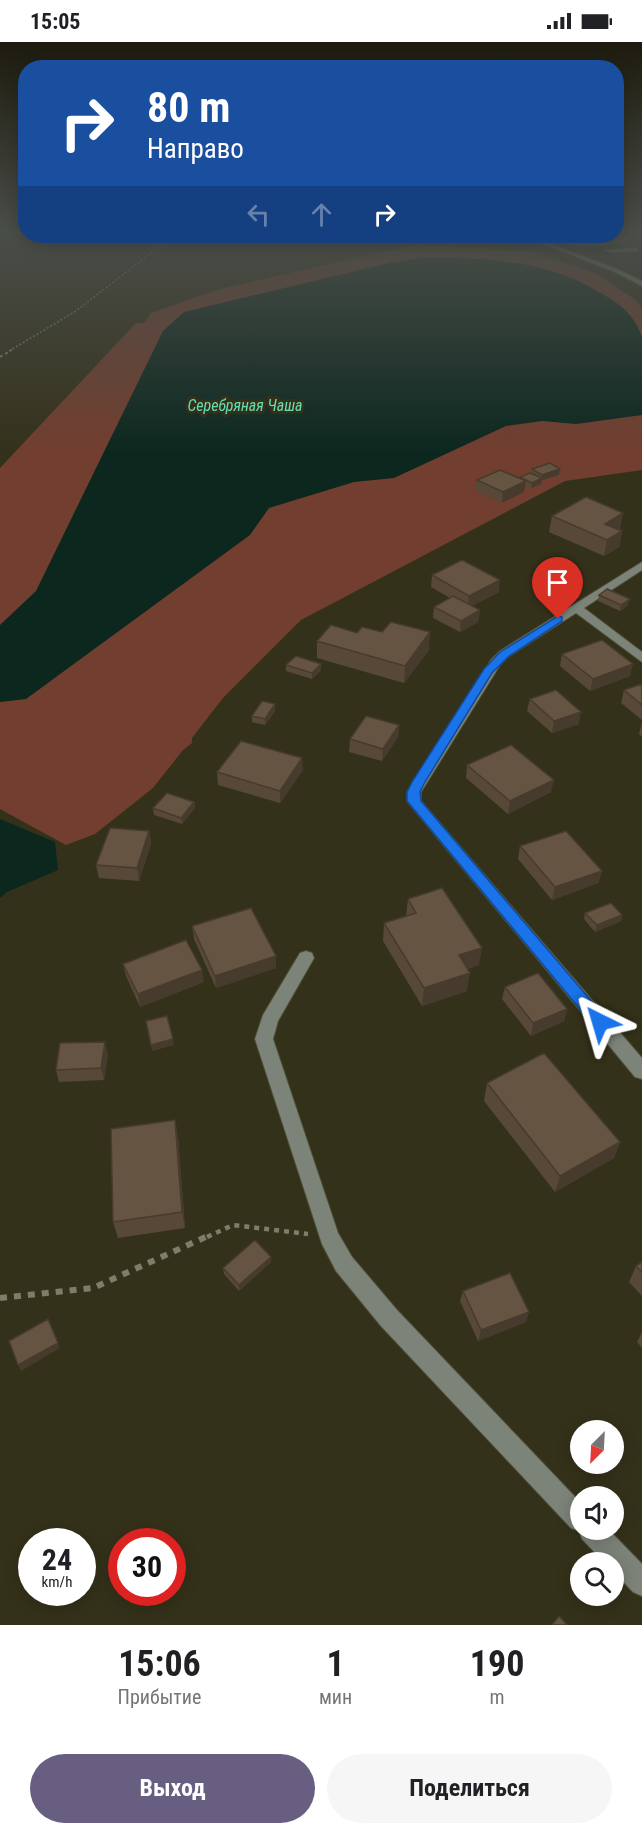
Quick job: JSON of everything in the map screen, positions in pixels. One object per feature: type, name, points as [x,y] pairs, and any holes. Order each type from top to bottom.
[{"type":"street","points":[[642,565],[504,654],[495,663],[418,782],[414,792],[414,801],[642,1071]]},
{"type":"street","points":[[576,607],[642,658]]},
{"type":"street","points":[[306,958],[269,1020],[264,1039],[329,1237],[344,1264],[389,1318],[570,1508]]},
{"type":"street","points":[[601,1540],[642,1583]]},
{"type":"path","points":[[0,357],[80,308]]},
{"type":"path","points":[[0,1298],[93,1288],[233,1225],[329,1237]]},
{"type":"shaded area","points":[[165,308],[642,308],[642,470],[565,481],[301,620],[223,698],[192,738],[192,743],[183,750],[153,788],[95,834],[66,845],[0,809],[0,468],[136,323],[144,323],[151,313]]},
{"type":"water","name":"Серебряная Чаша","points":[[201,308],[622,308],[635,322],[642,337],[642,415],[576,424],[542,421],[506,426],[394,478],[354,482],[269,508],[250,535],[26,699],[0,702],[0,625],[36,591],[163,331],[184,312]]},
{"type":"water","points":[[0,819],[55,842],[58,870],[7,892],[0,898]]},
{"type":"building","points":[[550,463],[560,469],[542,475],[532,469]]},
{"type":"building","points":[[500,470],[526,481],[503,492],[477,480]]},
{"type":"building","points":[[530,473],[542,478],[532,483],[520,477]]},
{"type":"building","points":[[586,497],[623,513],[605,524],[622,531],[607,540],[552,516]]},
{"type":"building","points":[[462,560],[500,580],[469,596],[432,575]]},
{"type":"building","points":[[607,589],[630,599],[621,605],[599,595]]},
{"type":"building","points":[[453,596],[480,610],[461,621],[434,607]]},
{"type":"building","points":[[391,622],[430,632],[405,666],[317,641],[331,625],[357,633],[362,627],[382,632]]},
{"type":"building","points":[[602,640],[633,664],[593,679],[562,654]]},
{"type":"building","points":[[296,656],[321,664],[312,673],[286,665]]},
{"type":"building","points":[[642,684],[642,705],[624,690]]},
{"type":"building","points":[[556,690],[581,712],[554,721],[530,699]]},
{"type":"building","points":[[262,701],[275,704],[265,719],[252,716]]},
{"type":"building","points":[[366,716],[399,725],[383,749],[350,739]]},
{"type":"building","points":[[241,741],[302,758],[280,791],[217,772]]},
{"type":"building","points":[[511,745],[554,780],[510,801],[467,765]]},
{"type":"building","points":[[167,793],[194,802],[181,818],[153,808]]},
{"type":"building","points":[[110,828],[149,831],[137,868],[96,865]]},
{"type":"building","points":[[566,831],[602,871],[555,887],[520,846]]},
{"type":"building","points":[[442,888],[482,948],[459,955],[470,973],[424,988],[384,923],[416,913],[408,899]]},
{"type":"building","points":[[611,903],[622,915],[597,925],[585,913]]},
{"type":"building","points":[[251,908],[276,956],[215,976],[192,926]]},
{"type":"building","points":[[186,940],[202,970],[138,994],[123,964]]},
{"type":"building","points":[[538,973],[567,1009],[533,1023],[505,987]]},
{"type":"building","points":[[167,1016],[173,1039],[151,1045],[146,1021]]},
{"type":"building","points":[[105,1042],[101,1068],[56,1070],[60,1043]]},
{"type":"building","points":[[544,1053],[620,1142],[560,1176],[487,1083]]},
{"type":"building","points":[[175,1120],[182,1212],[113,1222],[111,1129]]},
{"type":"building","points":[[255,1240],[271,1257],[239,1285],[223,1268]]},
{"type":"building","points":[[642,1262],[642,1272],[636,1266]]},
{"type":"building","points":[[510,1273],[529,1312],[481,1330],[463,1291]]},
{"type":"building","points":[[48,1319],[58,1343],[18,1365],[9,1341]]},
{"type":"building","points":[[559,1616],[567,1625],[552,1625]]},
{"type":"route","points":[[558,619],[504,654],[488,671],[418,782],[414,792],[414,801],[600,1022]]}]
